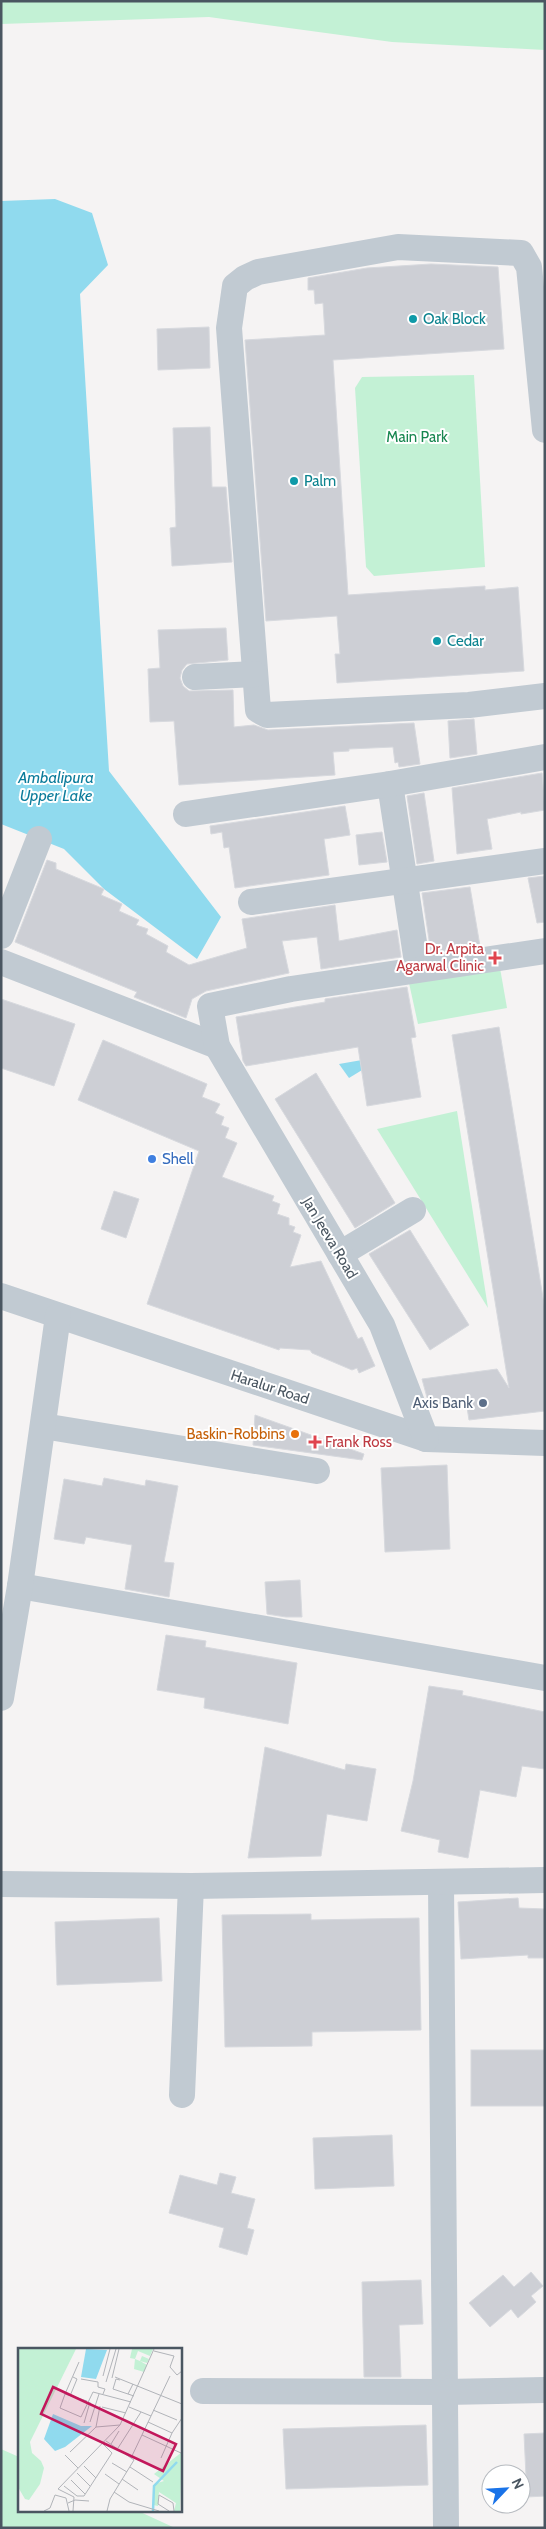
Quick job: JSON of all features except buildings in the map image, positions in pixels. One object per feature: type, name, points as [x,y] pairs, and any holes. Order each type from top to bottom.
[{"type":"street","points":[[545,430],[541,360],[529,267],[535,260],[521,253],[398,246],[258,272],[234,286],[229,328],[258,710],[267,715],[469,706],[545,696]]},
{"type":"street","points":[[195,677],[255,674]]},
{"type":"street","points":[[186,814],[390,784],[545,757]]},
{"type":"street","points":[[390,784],[418,969]]},
{"type":"street","points":[[1,936],[39,839]]},
{"type":"street","points":[[251,902],[545,861]]},
{"type":"street","points":[[1,962],[216,1046],[210,1006],[291,989],[545,951]]},
{"type":"street","name":"Jan Jeeva Road","points":[[216,1046],[382,1325],[426,1439]]},
{"type":"street","points":[[340,1254],[412,1210]]},
{"type":"street","name":"Haralur Road","points":[[1,1296],[426,1439],[545,1443]]},
{"type":"street","points":[[1,1698],[20,1586],[58,1316]]},
{"type":"street","points":[[43,1426],[317,1471]]},
{"type":"street","points":[[20,1586],[545,1678]]},
{"type":"street","points":[[1,1884],[191,1886],[545,1880]]},
{"type":"street","points":[[441,1882],[446,2528]]},
{"type":"street","points":[[182,2095],[191,1886]]},
{"type":"street","points":[[203,2391],[445,2392],[545,2390]]},
{"type":"green space","points":[[1,1],[545,1],[545,50],[392,42],[209,17],[1,24]]},
{"type":"green space","name":"Main Park","points":[[474,375],[485,567],[374,576],[366,567],[355,388],[362,377]]},
{"type":"green space","points":[[500,968],[507,1008],[418,1024],[409,983]]},
{"type":"green space","points":[[457,1111],[488,1308],[377,1129]]},
{"type":"green space","points":[[1,2449],[18,2457],[18,2512],[140,2512],[175,2528],[1,2528]]},
{"type":"water","name":"Ambalipura Upper Lake","points":[[55,199],[92,213],[108,265],[80,294],[109,771],[221,917],[197,959],[104,889],[64,849],[1,824],[1,201]]},
{"type":"water","points":[[385,1056],[349,1078],[339,1064]]},
{"type":"place","name":"Oak Block","points":[[413,319]]},
{"type":"place","name":"Palm","points":[[294,481]]},
{"type":"place","name":"Cedar","points":[[437,641]]},
{"type":"place","name":"Dr. Arpita Agarwal Clinic","points":[[495,958]]},
{"type":"place","name":"Shell","points":[[152,1159]]},
{"type":"place","name":"Axis Bank","points":[[483,1403]]},
{"type":"place","name":"Baskin-Robbins","points":[[295,1434]]},
{"type":"place","name":"Frank Ross","points":[[315,1442]]}]
